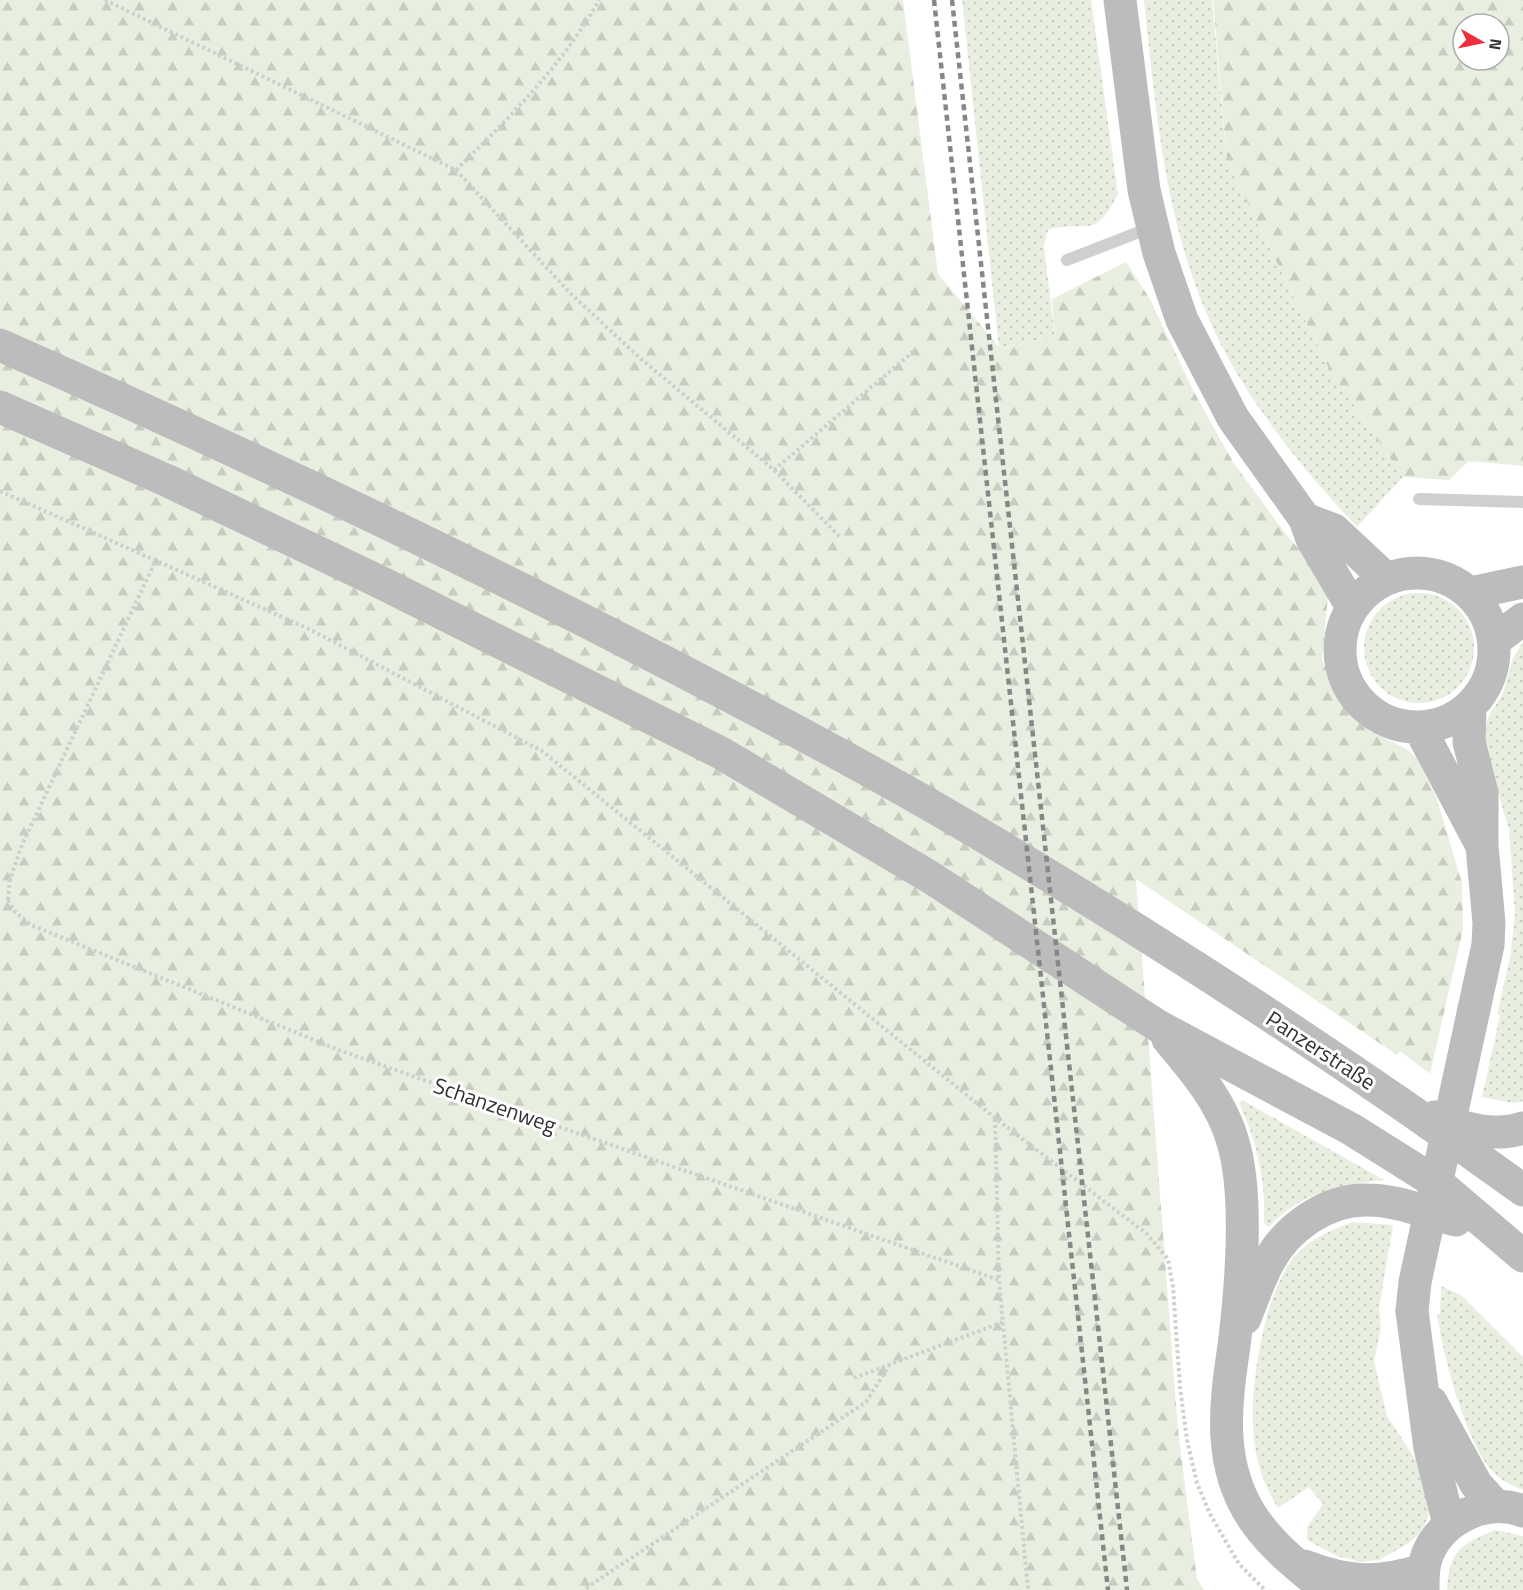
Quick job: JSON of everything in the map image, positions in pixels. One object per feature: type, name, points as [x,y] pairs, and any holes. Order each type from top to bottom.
[{"type":"main road","points":[[1120,0],[1137,147],[1153,227],[1182,321],[1208,374],[1255,452],[1305,519],[1312,539],[1352,607]]},
{"type":"main road","name":"Panzerstraße","points":[[0,345],[86,383],[546,600],[840,754],[987,838],[1114,916],[1389,1093],[1523,1191]]},
{"type":"main road","points":[[0,407],[168,481],[380,582],[570,675],[721,753],[930,877],[1158,1026],[1351,1129],[1440,1185],[1523,1256]]},
{"type":"main road","points":[[1305,519],[1334,530],[1381,574],[1389,578]]},
{"type":"main road","points":[[1421,571],[1448,578],[1471,593],[1487,614],[1495,640],[1493,666],[1484,690],[1470,706],[1444,723],[1419,727],[1386,721],[1359,701],[1349,688],[1340,656],[1340,639],[1352,607],[1370,587],[1389,578],[1421,571]]},
{"type":"main road","points":[[1471,593],[1523,582]]},
{"type":"main road","points":[[1495,640],[1523,619]]},
{"type":"main road","points":[[1449,1524],[1430,1448],[1413,1311],[1414,1282],[1488,945],[1488,901],[1482,846],[1482,793],[1469,742],[1470,706]]},
{"type":"main road","points":[[1419,727],[1482,846]]},
{"type":"main road","points":[[1158,1026],[1221,1109],[1233,1142],[1240,1173],[1242,1228],[1234,1345],[1225,1418],[1231,1470],[1241,1496],[1255,1521],[1292,1561],[1327,1590]]},
{"type":"main road","points":[[1389,1093],[1435,1117],[1461,1126],[1493,1133],[1510,1132],[1523,1128]]},
{"type":"main road","points":[[1234,1345],[1268,1262],[1286,1237],[1320,1211],[1348,1201],[1368,1200],[1397,1203],[1495,1230]]},
{"type":"main road","points":[[1422,1385],[1476,1484],[1509,1508]]},
{"type":"main road","points":[[1292,1561],[1351,1580],[1373,1581],[1398,1578],[1423,1580],[1428,1552],[1449,1524],[1471,1511],[1509,1508]]},
{"type":"lane","points":[[1067,260],[1153,227]]},
{"type":"lane","points":[[1419,499],[1523,502]]},
{"type":"path","points":[[105,0],[456,170],[585,307],[640,358],[774,470],[840,537]]},
{"type":"path","points":[[456,170],[522,105],[582,30],[599,0]]},
{"type":"path","points":[[774,470],[915,350]]},
{"type":"path","points":[[0,492],[309,629],[542,751],[995,1118],[1148,1234],[1168,1259],[1173,1287],[1180,1387],[1187,1440],[1197,1483],[1210,1514],[1239,1564],[1265,1590]]},
{"type":"path","points":[[0,898],[8,900],[10,879],[22,845],[155,562]]},
{"type":"path","name":"Schanzenweg","points":[[8,900],[15,912],[31,925],[344,1052],[999,1280]]},
{"type":"path","points":[[995,1118],[999,1280],[1028,1590]]},
{"type":"path","points":[[854,1378],[1003,1322]]},
{"type":"path","points":[[586,1588],[866,1402],[890,1364]]},
{"type":"green space","points":[[0,0],[903,0],[938,274],[1000,348],[1055,337],[1052,299],[1126,262],[1150,299],[1193,390],[1233,462],[1286,534],[1318,572],[1328,596],[1322,660],[1340,703],[1369,731],[1405,748],[1416,757],[1436,796],[1462,883],[1463,929],[1430,1074],[1400,1051],[1397,1055],[1136,879],[1178,1430],[1197,1579],[1204,1590],[0,1590]]},
{"type":"green space","points":[[962,0],[1091,0],[1118,194],[1102,219],[1096,224],[1048,230],[1044,246],[1055,337],[999,348]]},
{"type":"green space","points":[[1144,0],[1212,0],[1227,161],[1329,369],[1403,477],[1357,527],[1313,478],[1253,399],[1235,370],[1206,312],[1180,237],[1163,158]]},
{"type":"green space","points":[[1213,0],[1523,0],[1523,466],[1469,461],[1449,480],[1403,477],[1329,369],[1227,161]]},
{"type":"green space","points":[[1419,593],[1440,597],[1458,609],[1470,627],[1474,648],[1470,669],[1458,687],[1440,699],[1419,703],[1398,699],[1380,687],[1368,669],[1364,648],[1368,627],[1380,609],[1398,597]]},
{"type":"green space","points":[[1523,642],[1523,1101],[1513,1103],[1482,1097],[1500,1016],[1497,1014],[1510,958],[1515,914],[1509,829],[1485,751],[1483,735],[1488,718],[1503,693],[1513,658]]},
{"type":"green space","points":[[1242,1100],[1384,1180],[1337,1188],[1307,1199],[1281,1215],[1269,1227],[1264,1223],[1262,1177],[1251,1132],[1239,1103]]},
{"type":"green space","points":[[1353,1222],[1393,1225],[1379,1308],[1381,1329],[1374,1361],[1387,1416],[1420,1466],[1430,1503],[1428,1517],[1421,1532],[1409,1543],[1379,1560],[1360,1562],[1337,1556],[1307,1540],[1307,1527],[1323,1504],[1309,1487],[1278,1508],[1259,1467],[1253,1420],[1253,1397],[1260,1344],[1274,1294],[1284,1273],[1295,1256],[1307,1244],[1329,1231]]},
{"type":"green space","points":[[1441,1286],[1461,1295],[1523,1357],[1523,1490],[1505,1482],[1495,1474],[1485,1461],[1466,1422],[1450,1374],[1440,1331],[1437,1314],[1440,1314]]},
{"type":"green space","points":[[1495,1530],[1523,1536],[1523,1590],[1447,1590],[1450,1566],[1459,1551],[1473,1540]]},
{"type":"railway","points":[[934,0],[1108,1590]]},
{"type":"railway","points":[[952,0],[1127,1590]]}]
